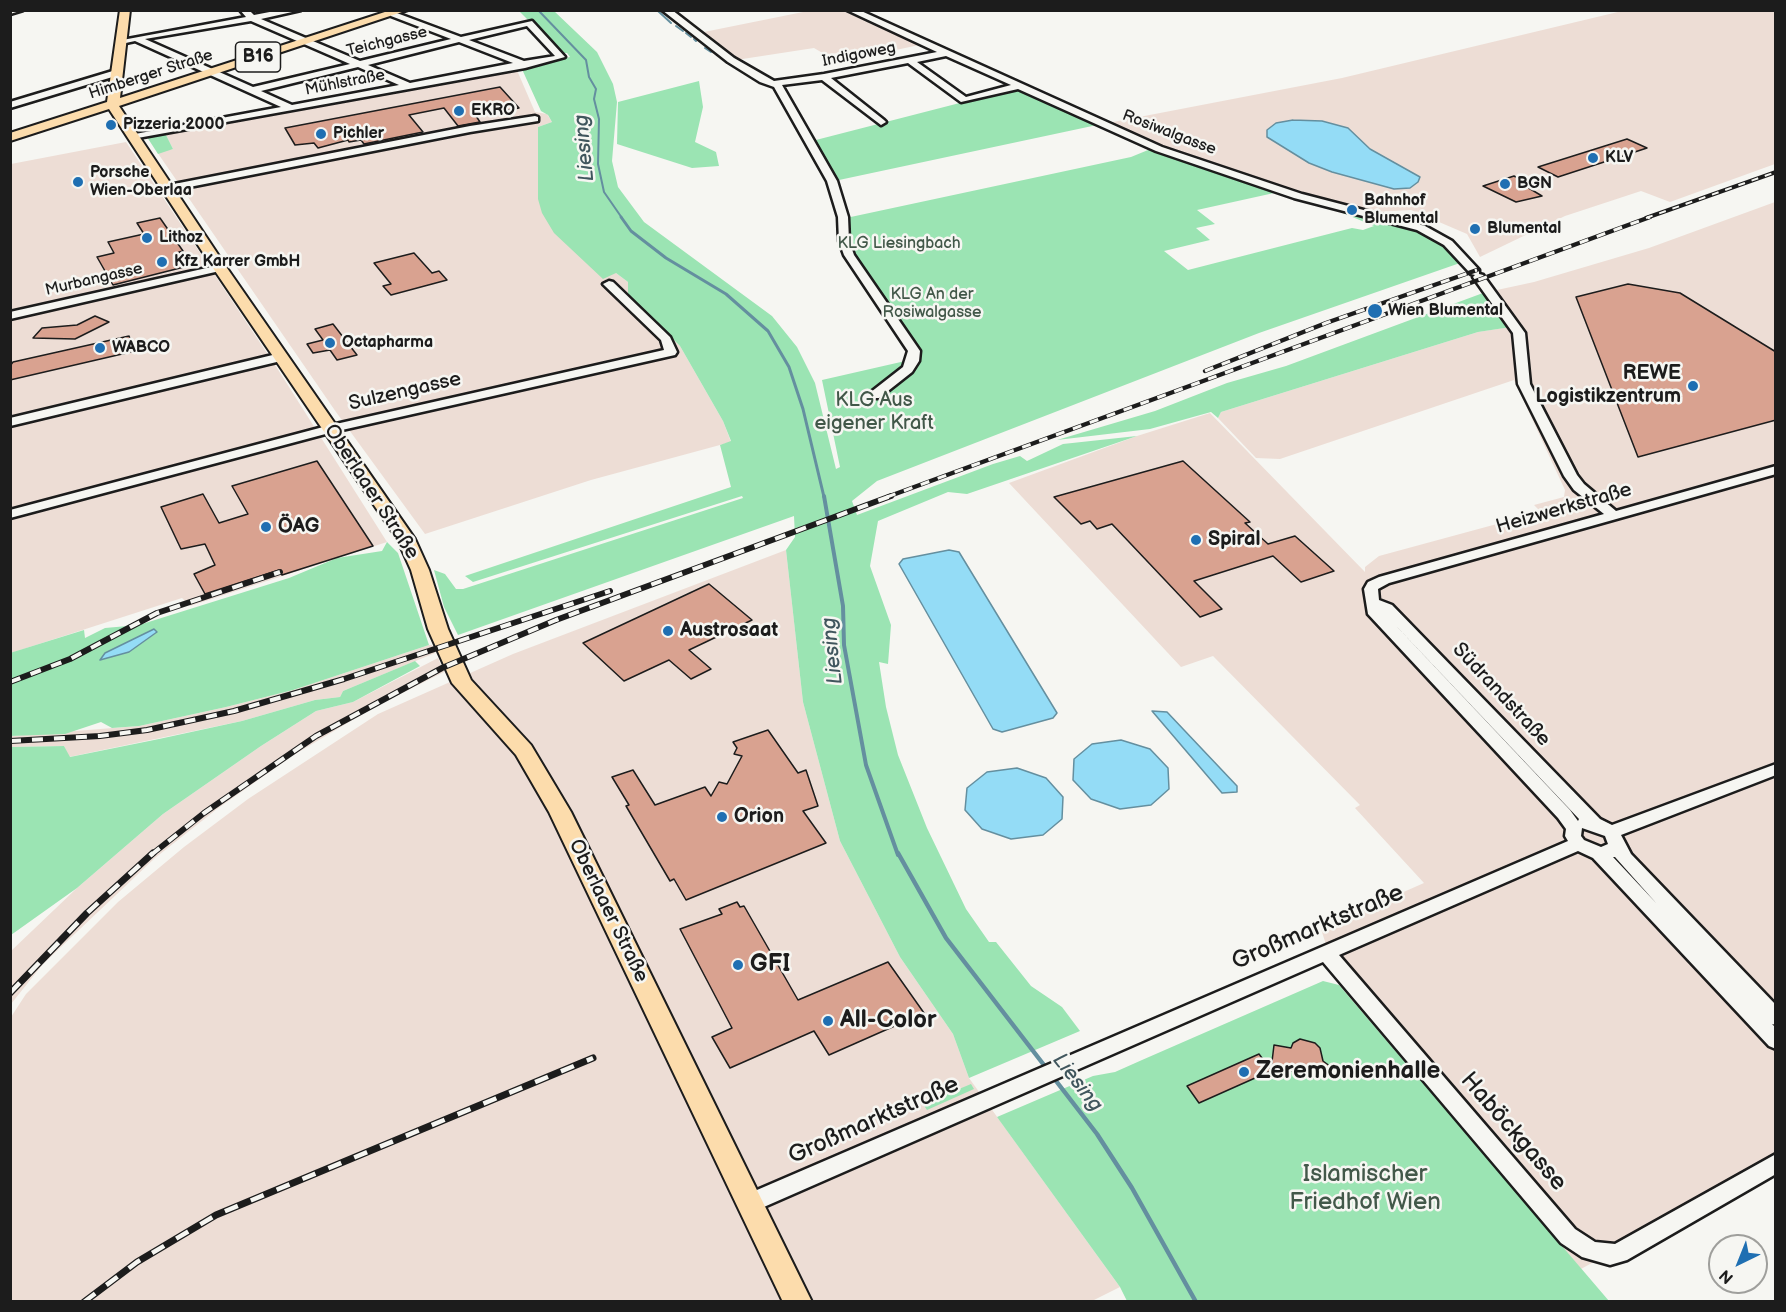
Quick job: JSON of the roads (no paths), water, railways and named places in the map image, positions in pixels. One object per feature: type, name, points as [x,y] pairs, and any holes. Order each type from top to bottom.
[{"type":"main road","points":[[113,105],[125,10]]},
{"type":"main road","name":"Himberger Straße","points":[[11,134],[113,105],[399,12]]},
{"type":"main road","name":"Oberlaaer Straße","points":[[113,105],[220,268],[406,538],[420,570],[438,629],[462,683],[524,750],[560,812],[798,1302]]},
{"type":"street","points":[[10,12],[19,10]]},
{"type":"street","points":[[244,10],[252,18],[410,86]]},
{"type":"street","points":[[121,41],[297,10]]},
{"type":"street","points":[[666,10],[731,60],[763,80],[777,84],[828,172],[843,217],[843,241],[849,255],[914,351],[913,361],[908,369],[875,395]]},
{"type":"street","name":"Rosiwalgasse","points":[[851,10],[1183,158],[1310,200],[1421,228],[1448,243],[1477,275],[1520,333],[1524,384],[1571,476],[1580,487],[1613,515]]},
{"type":"street","points":[[399,12],[460,40],[525,65]]},
{"type":"street","name":"Teichgasse","points":[[252,90],[529,23],[561,57]]},
{"type":"street","points":[[137,39],[292,108]]},
{"type":"street","name":"Indigoweg","points":[[777,84],[947,53]]},
{"type":"street","name":"Mühlstraße","points":[[135,137],[561,57]]},
{"type":"street","points":[[909,60],[964,100],[1019,86]]},
{"type":"street","points":[[10,105],[116,73]]},
{"type":"street","points":[[824,77],[881,122]]},
{"type":"street","points":[[169,188],[470,129],[535,119]]},
{"type":"street","name":"Murbangasse","points":[[10,316],[220,268]]},
{"type":"street","name":"Sulzengasse","points":[[10,514],[331,429],[671,352],[666,339],[609,284]]},
{"type":"street","points":[[10,422],[281,357]]},
{"type":"street","name":"Heizwerkstraße","points":[[1372,598],[1373,585],[1384,580],[1776,470]]},
{"type":"street","name":"Südrandstraße","points":[[1372,598],[1387,608],[1594,824],[1614,839]]},
{"type":"street","name":"Südrandstraße","points":[[1372,598],[1373,611],[1576,836],[1599,854],[1776,1041]]},
{"type":"street","points":[[1599,854],[1610,852],[1614,839],[1776,769]]},
{"type":"street","points":[[1576,836],[1582,824],[1594,824]]},
{"type":"street","name":"Großmarktstraße","points":[[750,1203],[1326,953],[1576,836]]},
{"type":"street","points":[[1614,839],[1624,858],[1776,1018]]},
{"type":"street","name":"Haböckgasse","points":[[1326,953],[1568,1236],[1600,1253],[1619,1253],[1776,1162]]},
{"type":"water","points":[[1293,120],[1322,121],[1348,128],[1370,149],[1420,177],[1418,182],[1410,188],[1394,189],[1332,172],[1309,163],[1267,137],[1267,130],[1276,123]]},
{"type":"water","points":[[949,550],[959,552],[1057,713],[1053,718],[1002,732],[993,729],[899,564],[903,559]]},
{"type":"water","points":[[154,629],[157,632],[129,652],[100,660],[105,653]]},
{"type":"water","points":[[1152,711],[1167,712],[1237,786],[1237,792],[1222,793]]},
{"type":"water","points":[[1121,740],[1150,749],[1168,768],[1169,789],[1151,805],[1120,809],[1091,799],[1073,780],[1074,759],[1092,744]]},
{"type":"water","points":[[1017,768],[1046,778],[1063,797],[1062,819],[1043,835],[1011,839],[982,829],[965,810],[967,788],[987,772]]},
{"type":"waterway","name":"Liesing","points":[[538,10],[586,60],[589,77],[596,89],[594,99],[599,119],[598,164],[604,192],[622,218]]},
{"type":"waterway","points":[[658,11],[671,23]]},
{"type":"waterway","points":[[676,26],[683,31]]},
{"type":"waterway","points":[[686,33],[691,37]]},
{"type":"waterway","points":[[705,48],[711,52]]},
{"type":"waterway","name":"Liesing","points":[[621,217],[631,231],[666,258],[726,294],[768,331],[789,367],[803,409],[824,497]]},
{"type":"waterway","name":"Liesing","points":[[824,496],[843,606],[844,645],[866,765],[898,855]]},
{"type":"waterway","name":"Liesing","points":[[898,853],[946,938],[1047,1069]]},
{"type":"waterway","name":"Liesing","points":[[1053,1077],[1097,1134],[1132,1188],[1196,1302]]},
{"type":"railway","points":[[1646,218],[1776,172]]},
{"type":"railway","points":[[887,497],[1650,217]]},
{"type":"railway","points":[[1205,371],[1326,323],[1477,270]]},
{"type":"railway","points":[[151,855],[204,813],[316,736],[442,668],[556,620],[891,496]]},
{"type":"railway","points":[[10,682],[70,659],[157,613],[280,572]]},
{"type":"railway","points":[[10,741],[100,736],[147,730],[234,711],[344,679],[610,591]]},
{"type":"railway","points":[[10,993],[87,913],[153,853]]},
{"type":"railway","points":[[84,1302],[137,1262],[216,1215],[593,1058]]},
{"type":"place","name":"EKRO","points":[[459,111]]},
{"type":"place","name":"Pizzeria 2000","points":[[111,125]]},
{"type":"place","name":"Pichler","points":[[321,134]]},
{"type":"place","name":"KLV","points":[[1593,158]]},
{"type":"place","name":"Porsche Wien-Oberlaa","points":[[78,182]]},
{"type":"place","name":"BGN","points":[[1505,184]]},
{"type":"place","name":"Bahnhof Blumental","points":[[1352,210]]},
{"type":"place","name":"Blumental","points":[[1475,229]]},
{"type":"place","name":"Lithoz","points":[[147,238]]},
{"type":"place","name":"Kfz Karrer GmbH","points":[[162,262]]},
{"type":"place","name":"Wien Blumental","points":[[1375,311]]},
{"type":"place","name":"Octapharma","points":[[330,343]]},
{"type":"place","name":"WABCO","points":[[100,348]]},
{"type":"place","name":"REWE Logistikzentrum","points":[[1693,386]]},
{"type":"place","name":"ÖAG","points":[[266,527]]},
{"type":"place","name":"Spiral","points":[[1196,540]]},
{"type":"place","name":"Austrosaat","points":[[668,631]]},
{"type":"place","name":"Orion","points":[[722,817]]},
{"type":"place","name":"GFI","points":[[738,965]]},
{"type":"place","name":"All-Color","points":[[828,1021]]},
{"type":"place","name":"Zeremonienhalle","points":[[1244,1072]]},
{"type":"park label","name":"KLG Liesingbach","points":[[899,244]]},
{"type":"park label","name":"KLG An der Rosiwalgasse","points":[[932,304]]},
{"type":"park label","name":"KLG Aus eigener Kraft","points":[[874,412]]},
{"type":"park label","name":"Islamischer Friedhof Wien","points":[[1365,1189]]}]
